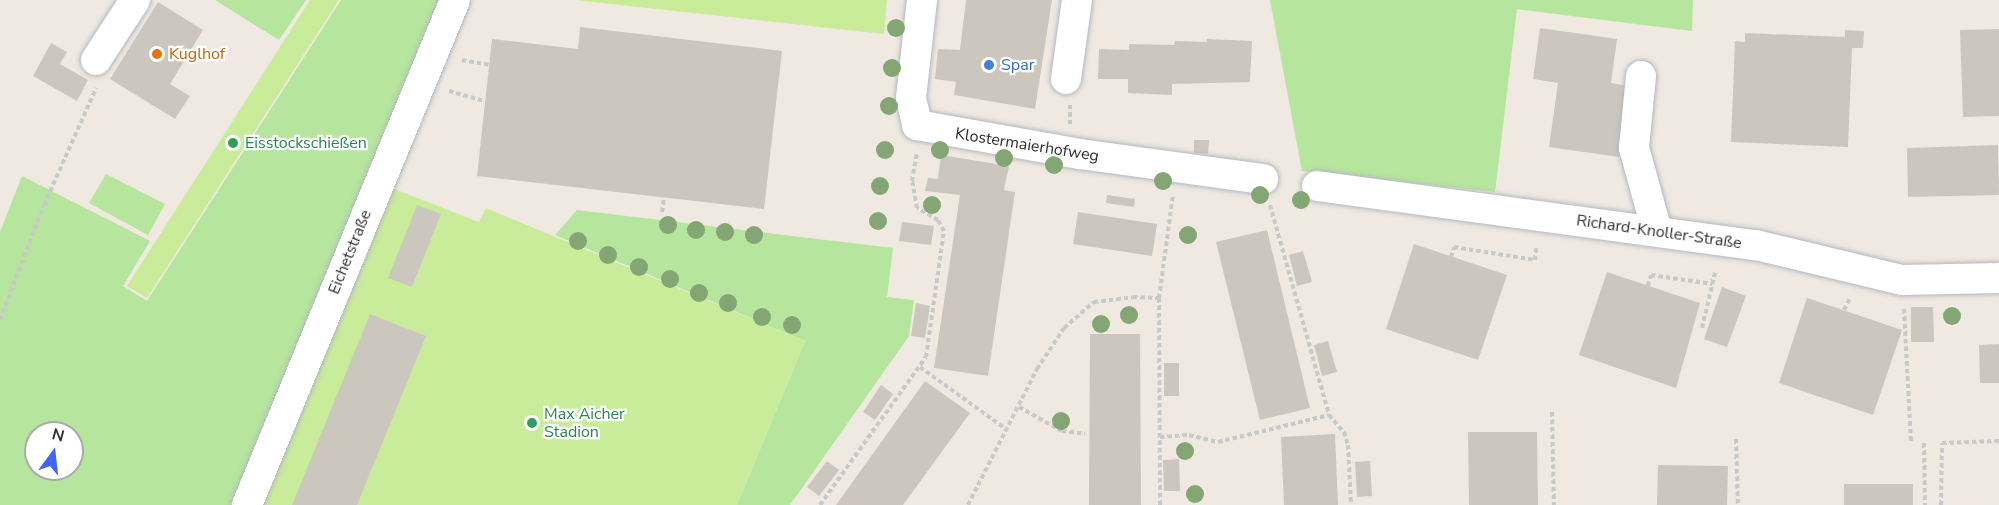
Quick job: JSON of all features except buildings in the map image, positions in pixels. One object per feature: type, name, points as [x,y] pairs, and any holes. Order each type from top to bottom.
[{"type":"street","points":[[96,60],[135,0]]},
{"type":"street","name":"Eichetstraße","points":[[247,505],[455,0]]},
{"type":"street","points":[[922,0],[912,112],[917,125],[927,129]]},
{"type":"street","points":[[1066,79],[1077,0]]},
{"type":"street","points":[[1641,76],[1634,148],[1657,231]]},
{"type":"street","name":"Klostermaierhofweg","points":[[927,129],[1080,154],[1263,179]]},
{"type":"street","name":"Richard-Knoller-Straße","points":[[1317,186],[1756,245],[1902,280],[1999,278]]},
{"type":"path","points":[[453,57],[489,65]]},
{"type":"path","points":[[0,320],[44,205],[96,94],[96,60]]},
{"type":"path","points":[[1066,79],[1073,81],[1068,119],[1080,154]]},
{"type":"path","points":[[440,88],[485,101]]},
{"type":"path","points":[[820,505],[926,357],[944,248],[944,231],[938,220],[917,208],[912,181],[916,156],[927,129]]},
{"type":"path","points":[[1160,505],[1159,298],[1176,166]]},
{"type":"path","points":[[1263,179],[1329,415],[1344,432],[1348,445],[1352,505]]},
{"type":"path","points":[[662,212],[664,197]]},
{"type":"path","points":[[1451,256],[1454,247],[1535,260],[1536,248]]},
{"type":"path","points":[[1702,328],[1715,273]]},
{"type":"path","points":[[1648,286],[1651,275],[1712,284]]},
{"type":"path","points":[[968,505],[1006,429],[1054,342],[1079,313],[1094,302],[1159,298]]},
{"type":"path","points":[[1903,302],[1911,443]]},
{"type":"path","points":[[920,367],[1006,429]]},
{"type":"path","points":[[1019,407],[1062,431],[1085,434]]},
{"type":"path","points":[[1552,412],[1554,505]]},
{"type":"path","points":[[1160,436],[1189,435],[1218,442],[1329,415]]},
{"type":"path","points":[[1736,439],[1738,505]]},
{"type":"path","points":[[1941,505],[1942,443],[1999,441]]},
{"type":"path","points":[[1924,443],[1925,505]]},
{"type":"green space","points":[[215,0],[306,0],[279,40]]},
{"type":"green space","name":"Eisstockschießen","points":[[310,0],[339,0],[147,298],[127,286]]},
{"type":"green space","points":[[341,0],[446,0],[240,505],[0,505],[0,232],[22,176],[150,241],[123,286],[147,301]]},
{"type":"green space","points":[[575,0],[887,0],[884,34]]},
{"type":"green space","points":[[1270,0],[1693,0],[1692,31],[1517,9],[1495,192],[1302,171]]},
{"type":"green space","points":[[106,174],[165,204],[148,235],[89,203]]},
{"type":"green space","name":"Max Aicher Stadion","points":[[389,187],[479,222],[486,208],[805,341],[737,505],[260,505]]},
{"type":"green space","points":[[577,210],[893,248],[887,297],[914,300],[909,336],[790,505],[737,505],[805,341],[555,235]]},
{"type":"place","name":"Kuglhof","points":[[157,54]]},
{"type":"place","name":"Spar","points":[[989,65]]},
{"type":"place","name":"Eisstockschießen","points":[[233,143]]},
{"type":"place","name":"Max Aicher Stadion","points":[[532,423]]}]
